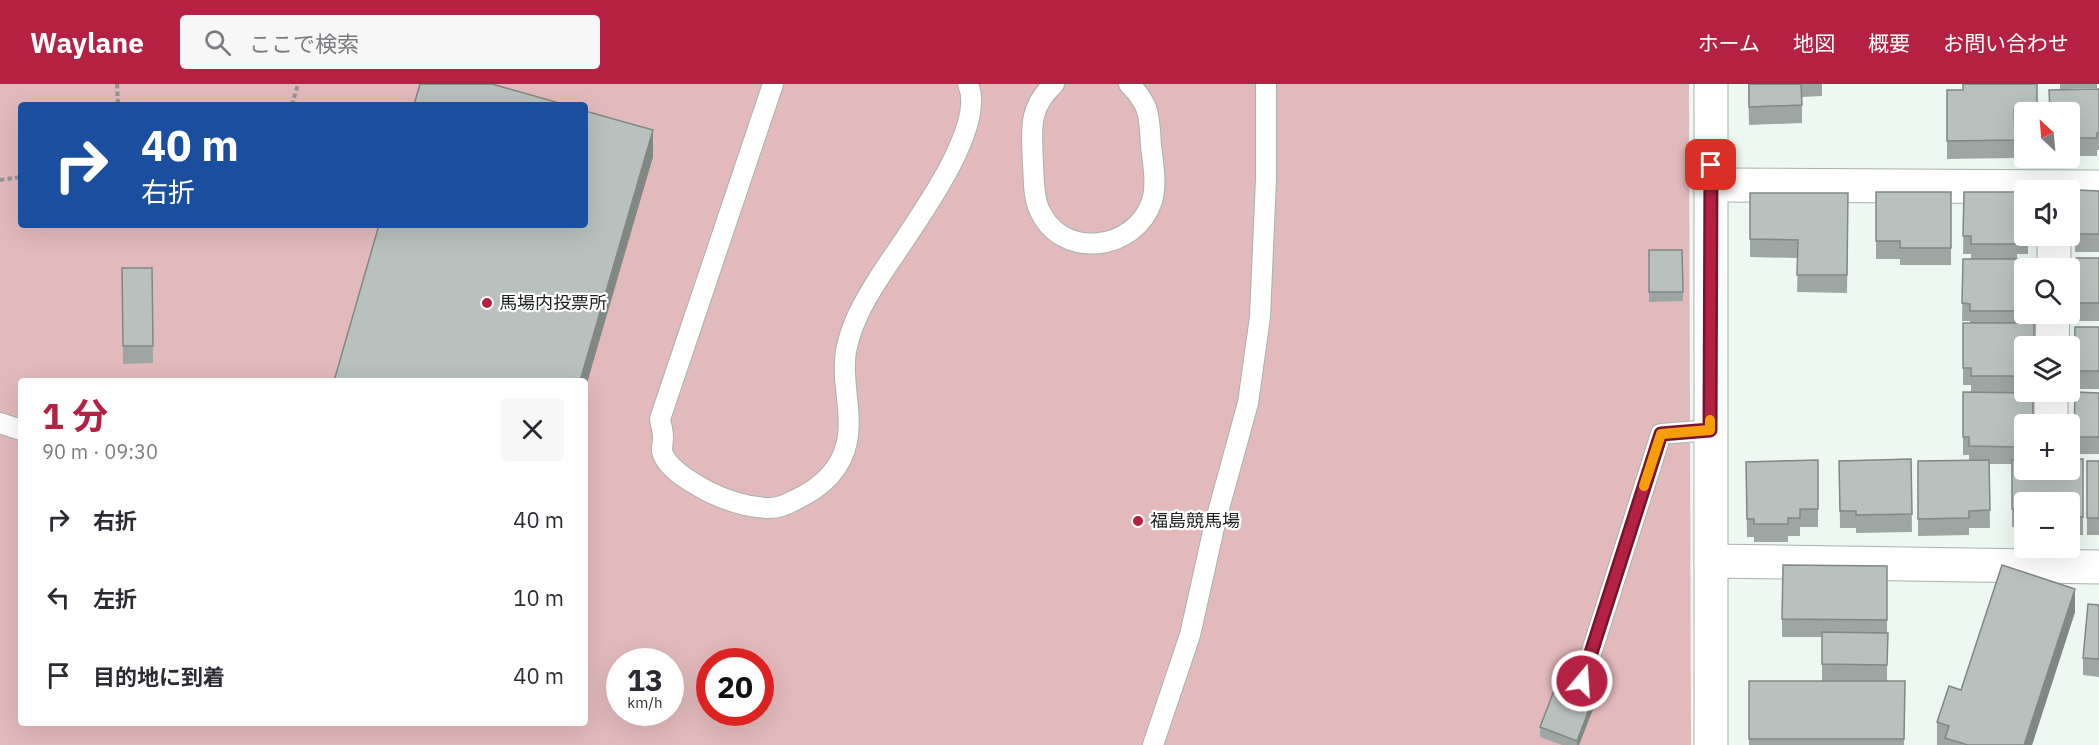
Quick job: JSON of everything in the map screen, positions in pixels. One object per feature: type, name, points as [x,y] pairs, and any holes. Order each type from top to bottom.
[{"type":"street","points":[[1711,84],[1711,745]]},
{"type":"street","points":[[1711,185],[2014,189]]},
{"type":"street","points":[[2080,188],[2099,187]]},
{"type":"street","points":[[1711,561],[2099,567]]},
{"type":"lane","points":[[773,84],[660,419],[663,435],[662,452],[681,476],[719,496],[747,506],[772,508],[788,504],[814,491],[829,478],[842,460],[848,440],[846,352],[859,308],[924,211],[961,146],[971,113],[968,84]]},
{"type":"lane","points":[[1054,84],[1044,93],[1036,106],[1032,120],[1035,192],[1039,210],[1050,225],[1064,236],[1082,243],[1100,244],[1118,239],[1134,230],[1146,216],[1153,199],[1154,180],[1148,111],[1140,95],[1129,84]]},
{"type":"lane","points":[[1154,745],[1190,635],[1215,523],[1248,403],[1260,317],[1266,178],[1266,84]]},
{"type":"lane","points":[[0,423],[18,429]]},
{"type":"lane","points":[[1575,704],[1661,434],[1710,430]]},
{"type":"path","points":[[117,84],[118,102]]},
{"type":"path","points":[[293,102],[298,84]]},
{"type":"path","points":[[0,180],[18,177]]},
{"type":"shaded area","name":"福島競馬場","points":[[0,84],[1689,84],[1691,745],[0,745]]},
{"type":"building","points":[[420,84],[492,84],[555,102],[415,102]]},
{"type":"building","points":[[1749,84],[1801,84],[1802,105],[1749,107]]},
{"type":"building","points":[[1963,84],[2037,84],[2037,102],[2014,102],[2014,140],[1947,141],[1947,90],[1963,90]]},
{"type":"building","points":[[2099,89],[2097,138],[2080,138],[2080,102],[2050,102],[2049,90]]},
{"type":"building","name":"馬場内投票所","points":[[588,112],[653,130],[581,378],[335,378],[378,228],[588,228]]},
{"type":"building","points":[[2080,190],[2099,191],[2099,234],[2080,234]]},
{"type":"building","points":[[1876,192],[1951,192],[1951,248],[1900,248],[1900,241],[1876,241]]},
{"type":"building","points":[[1964,192],[2014,192],[2014,244],[1971,244],[1971,236],[1963,236]]},
{"type":"building","points":[[1750,193],[1848,193],[1847,275],[1797,275],[1798,240],[1750,239]]},
{"type":"building","points":[[1649,250],[1682,250],[1683,292],[1649,292]]},
{"type":"building","points":[[2080,258],[2099,258],[2099,303],[2080,303]]},
{"type":"building","points":[[1963,259],[2014,259],[2014,311],[1970,311],[1970,304],[1962,303]]},
{"type":"building","points":[[122,268],[152,268],[153,346],[123,346]]},
{"type":"building","points":[[1963,323],[2034,324],[2034,336],[2014,336],[2014,376],[1971,376],[1971,368],[1963,368]]},
{"type":"building","points":[[2075,327],[2099,327],[2099,371],[2080,371],[2080,336],[2075,336]]},
{"type":"building","points":[[1963,392],[2014,393],[2014,402],[2033,402],[2033,414],[2014,414],[2014,447],[1969,446],[1969,437],[1963,437]]},
{"type":"building","points":[[2080,392],[2099,393],[2099,437],[2080,437],[2080,414],[2075,414],[2075,402],[2080,402]]},
{"type":"building","points":[[1911,459],[1912,514],[1856,515],[1856,511],[1840,511],[1839,461]]},
{"type":"building","points":[[2080,459],[2083,459],[2083,517],[2080,517],[2080,492],[2014,492],[2014,509],[2012,509],[2012,460],[2014,460],[2014,480],[2080,480]]},
{"type":"building","points":[[1818,460],[1818,509],[1800,509],[1800,518],[1788,518],[1788,524],[1754,524],[1754,519],[1747,519],[1746,462]]},
{"type":"building","points":[[1989,460],[1990,510],[1969,511],[1969,518],[1918,519],[1918,461]]},
{"type":"building","points":[[2087,461],[2099,461],[2099,518],[2087,518]]},
{"type":"building","points":[[1783,565],[1887,566],[1887,620],[1782,619]]},
{"type":"building","points":[[2002,565],[2075,589],[2024,745],[1968,745],[1945,738],[1949,726],[1937,722],[1949,686],[1961,690]]},
{"type":"building","points":[[2088,604],[2099,605],[2099,659],[2083,658]]},
{"type":"building","points":[[1822,632],[1888,633],[1887,665],[1822,664]]},
{"type":"building","points":[[1558,680],[1595,694],[1577,741],[1540,727]]},
{"type":"building","points":[[1749,681],[1905,681],[1904,739],[1749,739]]},
{"type":"slow traffic","points":[[1644,486],[1661,434],[1710,430],[1710,420]]},
{"type":"place","name":"馬場内投票所","points":[[487,303]]},
{"type":"place","name":"福島競馬場","points":[[1138,521]]},
{"type":"route","points":[[1582,681],[1661,434],[1710,430],[1711,165]]}]
